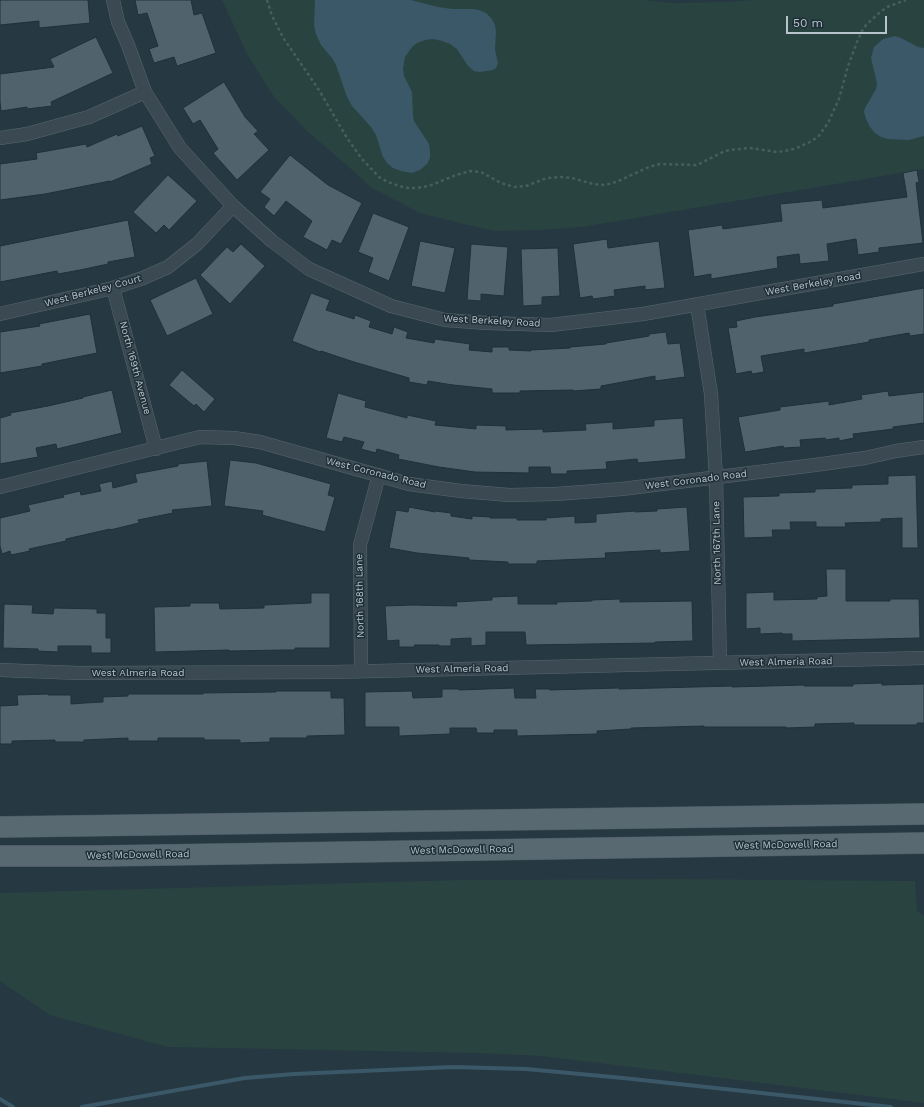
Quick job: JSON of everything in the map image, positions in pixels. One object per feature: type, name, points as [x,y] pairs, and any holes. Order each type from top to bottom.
[{"type":"main road","points":[[0,827],[924,814]]},
{"type":"main road","name":"West McDowell Road","points":[[0,856],[107,856],[924,843]]},
{"type":"street","points":[[0,138],[27,134],[89,117],[145,92],[118,22],[114,0]]},
{"type":"street","name":"West Berkeley Road","points":[[145,92],[180,148],[232,206],[272,241],[309,269],[391,306],[445,320],[551,325],[643,314],[924,264]]},
{"type":"street","name":"West Berkeley Court","points":[[0,314],[113,288],[143,278],[168,267],[196,244],[232,206]]},
{"type":"street","name":"North 169th Avenue","points":[[113,288],[156,448]]},
{"type":"street","name":"North 167th Lane","points":[[697,304],[711,394],[716,478],[720,664]]},
{"type":"street","name":"West Coronado Road","points":[[0,487],[200,437],[234,438],[260,442],[409,484],[509,496],[622,490],[866,458],[896,451],[924,447]]},
{"type":"street","name":"North 168th Lane","points":[[361,671],[360,545],[379,475]]},
{"type":"street","name":"West Almeria Road","points":[[0,670],[79,673],[325,672],[720,664],[924,658]]},
{"type":"path","points":[[267,0],[272,16],[284,39],[319,90],[347,138],[362,159],[379,177],[388,182],[408,188],[429,186],[470,171],[481,172],[501,183],[514,187],[526,186],[547,178],[561,177],[605,185],[660,164],[696,165],[730,150],[750,148],[778,152],[799,147],[818,137],[828,123],[839,99],[848,66],[862,30],[878,13],[888,7],[906,0]]},
{"type":"green space","points":[[222,0],[644,0],[672,3],[751,0],[924,0],[924,169],[582,227],[495,231],[468,225],[420,213],[372,188],[307,131],[274,97],[248,56]]},
{"type":"green space","points":[[676,879],[915,881],[917,911],[924,916],[924,1103],[542,1056],[476,1053],[168,1047],[50,1015],[0,981],[0,893],[460,880]]},
{"type":"water","points":[[315,0],[411,0],[438,7],[479,10],[486,13],[491,18],[495,25],[495,50],[498,63],[496,68],[493,70],[480,72],[474,71],[468,66],[457,49],[450,44],[433,39],[417,43],[405,57],[403,69],[404,76],[412,92],[414,121],[429,144],[430,151],[430,158],[427,164],[420,170],[412,173],[401,171],[393,168],[383,157],[376,135],[371,127],[352,106],[347,97],[336,65],[321,45],[316,34],[314,25]]},
{"type":"water","points":[[895,36],[918,47],[924,48],[924,136],[909,140],[888,139],[881,137],[870,127],[864,112],[876,89],[877,83],[871,58],[874,47],[883,39]]},
{"type":"building","points":[[0,0],[88,0],[90,23],[39,28],[39,21],[0,25]]},
{"type":"building","points":[[135,0],[191,0],[194,15],[202,13],[216,53],[177,66],[174,57],[154,63],[149,49],[158,46],[147,13],[138,15]]},
{"type":"building","points":[[96,37],[113,73],[51,102],[52,106],[27,109],[27,107],[1,111],[0,74],[54,67],[50,59]]},
{"type":"building","points":[[224,82],[245,117],[258,131],[254,134],[269,150],[237,180],[213,153],[218,149],[200,120],[193,124],[183,108]]},
{"type":"building","points":[[142,126],[155,156],[150,158],[152,164],[110,182],[45,194],[0,200],[0,164],[37,159],[36,153],[86,144],[87,147],[117,134],[118,136]]},
{"type":"building","points":[[290,155],[328,185],[362,203],[341,244],[332,240],[327,250],[303,237],[312,221],[286,201],[274,216],[264,207],[270,199],[260,192]]},
{"type":"building","points":[[917,170],[919,182],[916,183],[923,243],[879,248],[879,252],[858,255],[856,239],[827,244],[829,261],[800,264],[799,254],[777,257],[778,268],[711,279],[711,274],[694,277],[688,230],[722,225],[723,229],[782,221],[780,204],[822,200],[823,208],[907,197],[903,173]]},
{"type":"building","points":[[168,175],[197,201],[169,230],[164,225],[156,233],[133,212]]},
{"type":"building","points":[[373,213],[409,227],[389,281],[368,272],[373,258],[358,252]]},
{"type":"building","points":[[128,220],[135,257],[108,262],[108,264],[80,270],[58,274],[57,271],[0,282],[0,246]]},
{"type":"building","points":[[607,239],[608,248],[659,241],[665,288],[645,290],[645,286],[614,290],[615,296],[593,299],[592,296],[580,298],[573,244]]},
{"type":"building","points":[[420,241],[455,248],[445,293],[411,286]]},
{"type":"building","points":[[241,244],[265,266],[230,304],[200,275],[227,247],[233,252]]},
{"type":"building","points":[[471,244],[508,247],[504,296],[481,294],[481,301],[467,300]]},
{"type":"building","points":[[558,248],[560,296],[542,297],[542,305],[523,306],[521,249]]},
{"type":"building","points":[[196,278],[213,314],[167,336],[150,300]]},
{"type":"building","points":[[924,288],[924,334],[910,336],[909,333],[869,340],[869,342],[804,353],[804,349],[761,356],[764,372],[752,374],[751,371],[736,374],[728,328],[737,327],[736,321],[833,306],[833,304]]},
{"type":"building","points":[[311,293],[330,300],[326,310],[354,319],[355,315],[371,321],[369,327],[392,334],[394,327],[408,332],[406,338],[434,343],[435,339],[470,344],[469,350],[492,352],[492,347],[509,347],[509,350],[531,351],[570,348],[606,344],[649,336],[649,334],[666,332],[668,344],[680,343],[685,377],[655,381],[655,376],[601,386],[601,389],[573,391],[520,391],[520,393],[492,393],[492,389],[428,381],[427,385],[409,382],[409,378],[321,351],[320,352],[292,341]]},
{"type":"building","points":[[90,314],[97,353],[42,364],[42,366],[0,373],[0,332],[40,326],[39,324]]},
{"type":"building","points":[[182,370],[215,399],[204,412],[196,404],[194,406],[169,385]]},
{"type":"building","points":[[112,390],[122,433],[57,449],[56,444],[36,448],[38,457],[0,464],[0,418],[11,415],[10,413],[48,406]]},
{"type":"building","points":[[888,391],[889,396],[924,392],[924,423],[853,434],[854,438],[839,441],[839,438],[826,440],[825,438],[800,440],[801,447],[784,448],[783,446],[745,452],[738,417],[780,410],[780,407],[829,401],[829,405],[862,399],[861,395]]},
{"type":"building","points":[[338,393],[366,401],[365,407],[407,418],[407,415],[436,421],[435,425],[476,429],[476,425],[506,426],[506,430],[543,429],[543,432],[586,430],[585,424],[613,422],[613,429],[654,426],[654,420],[683,418],[686,459],[638,463],[637,459],[606,462],[607,469],[567,471],[567,474],[551,474],[550,467],[529,467],[529,473],[475,472],[439,467],[398,459],[399,455],[377,449],[376,453],[361,449],[364,442],[344,437],[342,442],[326,438]]},
{"type":"building","points":[[230,460],[256,463],[331,484],[328,495],[335,497],[325,532],[262,515],[263,511],[224,506]]},
{"type":"building","points":[[207,461],[212,506],[172,510],[173,513],[138,520],[139,523],[66,539],[66,541],[29,549],[30,551],[11,555],[10,551],[2,554],[0,546],[0,518],[30,511],[28,505],[64,497],[63,495],[80,491],[81,495],[101,491],[99,484],[112,481],[113,488],[137,482],[135,474],[178,466],[178,464]]},
{"type":"building","points":[[916,475],[918,548],[902,548],[902,518],[881,519],[881,522],[845,523],[846,527],[816,527],[816,522],[790,522],[791,530],[772,530],[773,537],[744,538],[743,497],[779,496],[779,493],[815,492],[815,489],[852,488],[852,485],[888,484],[888,476]]},
{"type":"building","points":[[409,507],[435,512],[451,513],[451,516],[472,519],[472,516],[517,518],[517,520],[546,520],[546,518],[575,516],[575,523],[596,522],[596,514],[657,511],[657,509],[687,507],[690,551],[660,553],[660,550],[605,553],[606,558],[537,561],[537,564],[508,564],[508,562],[469,560],[469,558],[417,553],[389,548],[396,510],[408,512]]},
{"type":"building","points":[[826,569],[846,569],[846,601],[890,601],[890,599],[919,599],[920,638],[792,641],[792,634],[760,634],[760,628],[746,629],[746,593],[774,592],[774,600],[817,599],[817,597],[827,596]]},
{"type":"building","points":[[311,593],[330,593],[330,648],[155,652],[154,607],[190,606],[190,603],[219,603],[220,609],[264,608],[264,605],[311,603]]},
{"type":"building","points":[[518,596],[518,604],[557,604],[557,602],[620,599],[620,602],[692,601],[693,641],[526,645],[525,632],[486,632],[486,645],[471,646],[471,638],[451,639],[451,646],[414,645],[415,647],[399,647],[399,640],[387,641],[385,606],[457,606],[456,602],[492,600],[492,597]]},
{"type":"building","points":[[4,604],[33,605],[32,613],[53,614],[54,608],[97,609],[97,613],[106,613],[106,638],[111,638],[111,653],[91,653],[91,646],[58,646],[58,652],[38,651],[38,649],[3,648]]},
{"type":"building","points":[[882,683],[882,685],[924,684],[924,723],[917,723],[917,725],[854,725],[854,723],[815,724],[815,727],[786,728],[704,726],[631,728],[597,731],[597,734],[517,736],[517,730],[494,730],[494,733],[477,733],[476,728],[450,728],[450,734],[399,736],[399,727],[365,727],[365,692],[412,691],[413,698],[442,697],[442,689],[459,690],[514,688],[515,698],[536,698],[535,689],[619,689],[804,685],[853,686],[853,684]]},
{"type":"building","points":[[276,691],[331,691],[331,698],[344,698],[345,735],[307,736],[307,738],[270,738],[270,742],[240,743],[240,740],[204,740],[204,738],[158,738],[158,741],[128,741],[128,738],[84,740],[84,742],[55,742],[55,740],[12,741],[12,744],[0,744],[0,706],[18,705],[17,695],[71,695],[71,704],[103,702],[103,697],[128,696],[128,694],[203,694]]},
{"type":"waterway","points":[[82,1107],[245,1078],[294,1074],[453,1067],[526,1069],[891,1107]]},
{"type":"waterway","points":[[0,1099],[13,1107]]}]
